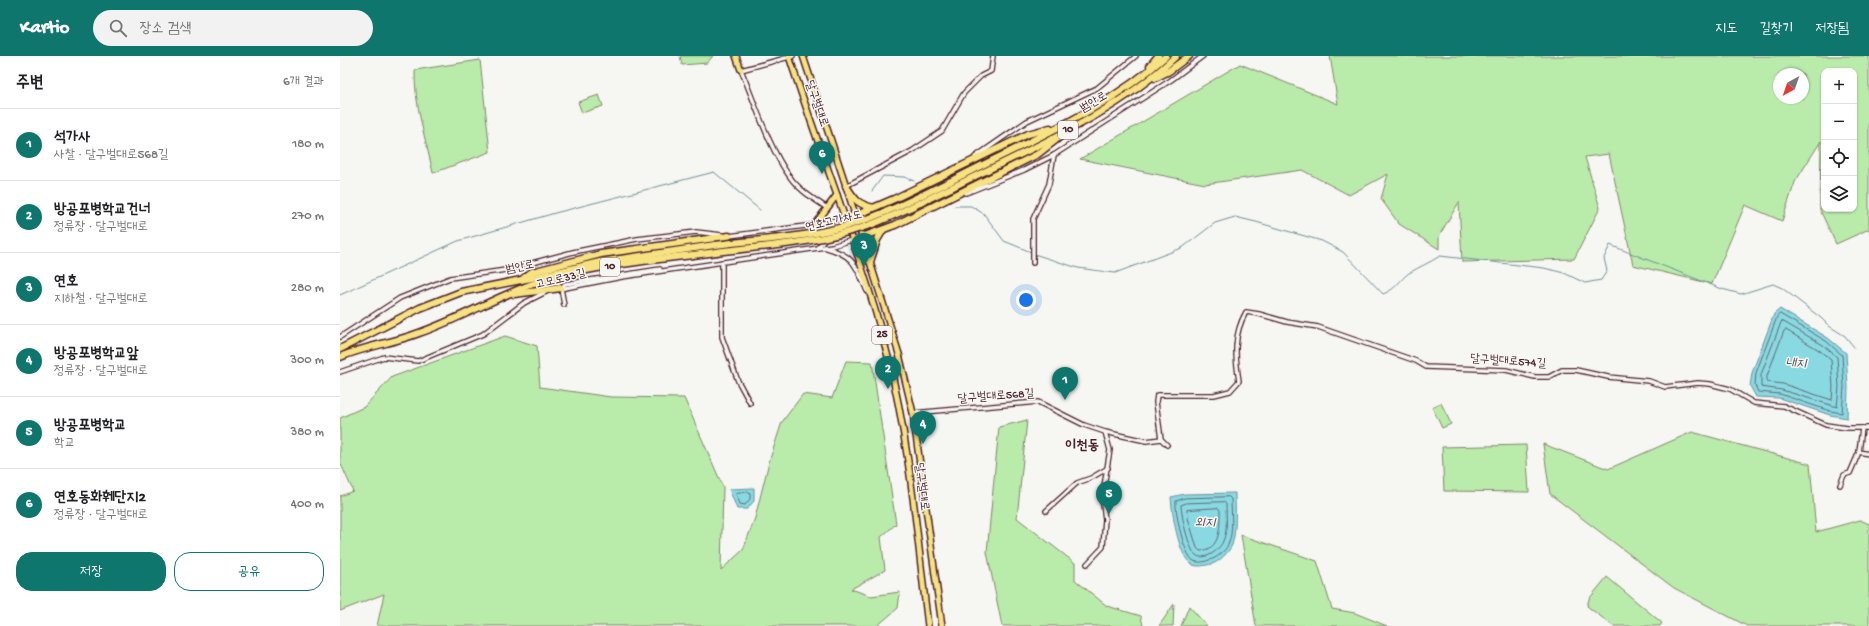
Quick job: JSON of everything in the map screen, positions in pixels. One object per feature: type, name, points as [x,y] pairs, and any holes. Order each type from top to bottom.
[{"type":"highway","points":[[1143,81],[1158,56]]},
{"type":"highway","name":"범안로","points":[[1143,81],[1166,56]]},
{"type":"highway","name":"범안로","points":[[950,185],[1106,109],[1176,56]]},
{"type":"highway","points":[[1143,81],[1169,71],[1189,56]]},
{"type":"highway","points":[[844,218],[874,208],[1028,134],[1071,125]]},
{"type":"highway","points":[[862,237],[884,230],[1038,154],[1071,125]]},
{"type":"highway","name":"연호고가차도","points":[[715,249],[839,227],[883,213],[950,185]]},
{"type":"highway","points":[[846,186],[855,201],[863,206],[874,208]]},
{"type":"highway","points":[[870,262],[877,240],[884,230]]},
{"type":"highway","points":[[523,279],[532,272],[601,254],[729,236]]},
{"type":"highway","name":"범안로","points":[[340,348],[440,299],[461,292],[600,262],[715,249]]},
{"type":"highway","name":"범안로","points":[[340,357],[379,343],[417,334],[448,323],[506,295],[531,285],[590,271],[715,249]]},
{"type":"highway","points":[[506,295],[561,288]]},
{"type":"main road","points":[[736,56],[742,70]]},
{"type":"main road","name":"달구벌대로","points":[[790,56],[852,240],[888,356],[900,407],[928,626]]},
{"type":"main road","name":"달구벌대로","points":[[803,56],[899,354],[913,413],[942,626]]},
{"type":"main road","points":[[813,225],[837,195]]},
{"type":"street","points":[[790,56],[742,70],[775,150],[790,177],[808,195],[827,208]]},
{"type":"street","points":[[846,186],[912,151],[942,131],[964,93],[981,76],[991,71],[993,56]]},
{"type":"street","points":[[962,166],[1027,121],[1097,88],[1136,56]]},
{"type":"street","points":[[942,202],[1024,170],[1054,155],[1171,80],[1203,56]]},
{"type":"street","points":[[1033,263],[1033,219],[1049,184],[1054,155]]},
{"type":"street","points":[[340,337],[400,298],[450,278],[506,270],[573,252],[637,239],[696,232],[729,236],[813,225],[844,218]]},
{"type":"street","points":[[813,225],[822,236],[823,242],[816,248]]},
{"type":"street","points":[[786,253],[790,248],[792,233],[797,227]]},
{"type":"street","name":"고모로33길","points":[[340,372],[384,357],[418,361],[476,337],[532,298],[561,288],[671,269],[823,247],[862,237]]},
{"type":"street","points":[[823,247],[839,252],[853,262],[872,302]]},
{"type":"street","points":[[722,262],[722,337],[738,381],[750,403]]},
{"type":"street","points":[[561,288],[564,305]]},
{"type":"street","name":"달구벌대로574길","points":[[1161,439],[1156,402],[1157,395],[1214,395],[1230,390],[1239,381],[1235,347],[1239,325],[1246,312],[1287,322],[1318,327],[1416,361],[1426,367],[1506,370],[1535,377],[1549,377],[1562,370],[1576,370],[1608,377],[1649,381],[1665,387],[1698,383],[1710,384],[1730,389],[1754,403],[1784,406],[1826,425],[1869,428]]},
{"type":"street","name":"달구벌대로568길","points":[[913,413],[1038,402],[1084,425],[1105,432],[1146,441],[1161,439]]},
{"type":"street","points":[[1840,485],[1844,475],[1850,473],[1859,452],[1862,428]]},
{"type":"street","points":[[1087,564],[1103,547],[1105,519],[1102,498],[1110,450],[1105,432]]},
{"type":"street","points":[[1161,439],[1167,445]]},
{"type":"street","points":[[1859,452],[1869,454]]},
{"type":"street","points":[[1046,511],[1077,483],[1091,478],[1108,468]]},
{"type":"green space","points":[[680,56],[713,56],[707,63],[682,65]]},
{"type":"green space","points":[[1330,56],[1869,56],[1869,229],[1836,244],[1820,210],[1821,141],[1795,182],[1782,221],[1745,205],[1712,284],[1633,265],[1609,154],[1585,157],[1600,208],[1574,259],[1462,262],[1459,202],[1439,236],[1439,249],[1399,224],[1381,199],[1388,174],[1349,195],[1302,170],[1205,184],[1080,159],[1240,64],[1338,104]]},
{"type":"green space","points":[[480,60],[490,152],[433,173],[418,109],[415,70]]},
{"type":"green space","points":[[599,95],[603,106],[582,113],[578,102]]},
{"type":"green space","points":[[505,336],[537,346],[540,387],[611,397],[684,398],[723,487],[721,570],[743,550],[755,518],[769,462],[782,422],[803,394],[832,398],[846,361],[872,362],[896,524],[881,537],[885,570],[851,589],[871,596],[900,592],[898,608],[877,626],[377,626],[384,594],[340,611],[340,496],[353,491],[340,462],[340,418],[364,407],[392,377]]},
{"type":"green space","points":[[1441,403],[1451,424],[1442,428],[1432,407]]},
{"type":"green space","points":[[1027,420],[1017,518],[1075,563],[1075,580],[1107,606],[1141,616],[1143,626],[1002,626],[987,552],[999,427]]},
{"type":"green space","points":[[1692,432],[1810,464],[1816,532],[1860,520],[1869,524],[1869,626],[1747,626],[1674,588],[1550,494],[1543,444],[1608,469]]},
{"type":"green space","points":[[1526,445],[1529,492],[1444,491],[1442,447]]},
{"type":"green space","points":[[1241,535],[1317,561],[1332,609],[1355,613],[1387,626],[1256,626]]},
{"type":"green space","points":[[1607,577],[1662,623],[1660,626],[1613,626],[1587,606],[1589,599]]},
{"type":"green space","points":[[1174,604],[1173,626],[1159,626]]},
{"type":"green space","points":[[1189,606],[1207,626],[1181,626]]},
{"type":"water","name":"내지","points":[[1780,309],[1828,338],[1846,353],[1848,387],[1847,418],[1830,415],[1779,398],[1756,397],[1750,386],[1752,373],[1774,314]]},
{"type":"water","points":[[754,488],[754,501],[747,509],[737,509],[729,489]]},
{"type":"water","name":"외지","points":[[1235,493],[1235,526],[1234,539],[1231,548],[1215,563],[1199,566],[1191,564],[1186,559],[1176,533],[1171,497],[1185,494]]},
{"type":"waterway","points":[[340,295],[458,241],[555,213],[714,172],[760,210]]},
{"type":"waterway","points":[[872,191],[883,176],[904,177],[914,181]]},
{"type":"waterway","points":[[955,206],[971,206],[984,214],[1004,241],[1031,252]]},
{"type":"waterway","points":[[1034,254],[1078,268],[1115,273],[1182,248],[1215,223],[1235,217],[1322,241],[1343,252],[1383,294],[1395,287],[1409,273],[1440,256],[1544,268],[1564,273],[1585,283],[1601,280],[1607,271],[1604,258],[1610,245],[1722,289],[1741,294],[1773,284],[1782,288],[1829,326],[1845,336],[1854,347]]},
{"type":"place","name":"연호동화훼단지2","points":[[822,174]]},
{"type":"place","name":"연호","points":[[864,266]]},
{"type":"place","name":"방공포병학교건너","points":[[888,389]]},
{"type":"place","name":"석가사","points":[[1065,400]]},
{"type":"place","name":"방공포병학교앞","points":[[923,444]]},
{"type":"place","name":"방공포병학교","points":[[1109,514]]},
{"type":"district","name":"이천동","points":[[1082,446]]}]
